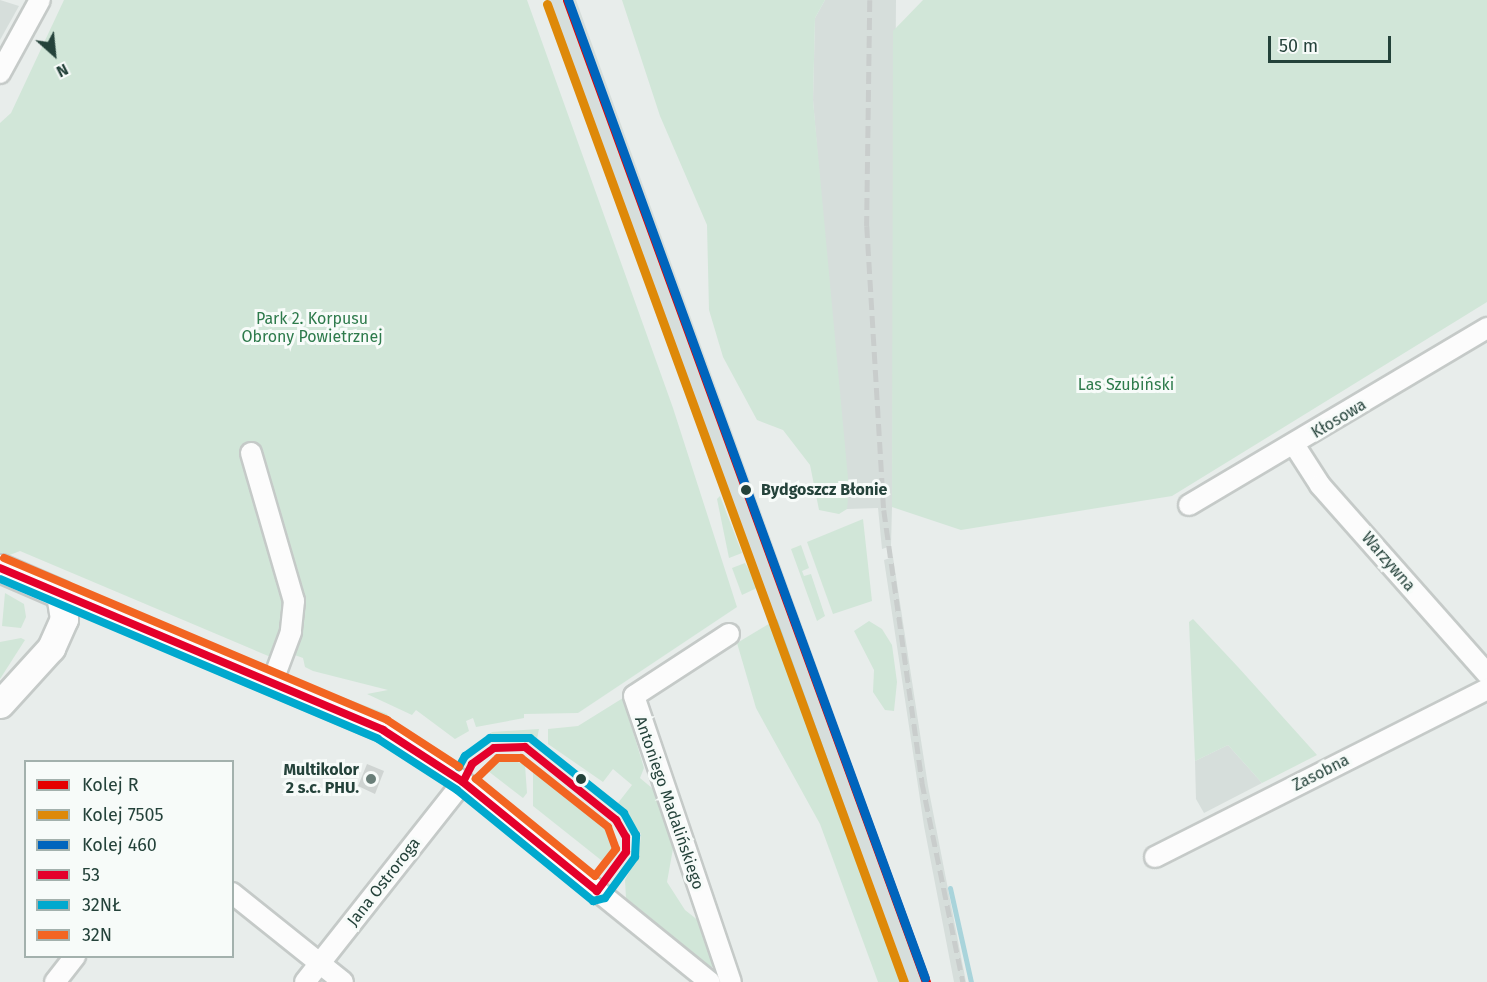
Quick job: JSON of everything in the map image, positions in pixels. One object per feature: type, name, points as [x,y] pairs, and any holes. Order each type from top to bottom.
[{"type":"street","points":[[0,73],[40,0]]},
{"type":"street","name":"Kłosowa","points":[[1189,505],[1295,446],[1487,328]]},
{"type":"street","name":"Warzywna","points":[[1295,446],[1320,485],[1487,674]]},
{"type":"street","points":[[251,453],[294,602],[291,632],[272,683]]},
{"type":"street","points":[[0,568],[383,730],[463,782],[710,982]]},
{"type":"street","points":[[0,702],[51,648],[64,619],[60,594]]},
{"type":"street","name":"Antoniego Madalińskiego","points":[[729,634],[634,696],[731,982]]},
{"type":"street","name":"Zasobna","points":[[1155,857],[1487,689]]},
{"type":"street","name":"Jana Ostroroga","points":[[305,982],[463,782]]},
{"type":"street","points":[[234,894],[343,982]]},
{"type":"street","points":[[55,982],[74,958]]},
{"type":"shaded area","points":[[0,0],[19,6],[0,40]]},
{"type":"shaded area","points":[[548,0],[576,0],[931,982],[909,982]]},
{"type":"shaded area","points":[[825,0],[896,0],[892,507],[891,546],[882,549],[878,508],[847,509],[813,100],[815,18]]},
{"type":"shaded area","points":[[893,557],[928,786],[966,982],[954,982],[924,826],[884,560]]},
{"type":"shaded area","points":[[1228,745],[1262,783],[1204,813],[1196,799],[1195,761]]},
{"type":"green space","name":"Park 2. Korpusu Obrony Powietrznej","points":[[64,0],[527,0],[673,408],[737,607],[578,713],[524,714],[524,718],[476,727],[473,718],[466,721],[469,731],[455,739],[416,710],[412,715],[367,694],[388,690],[313,671],[305,667],[303,658],[278,649],[273,658],[20,551],[7,556],[0,554],[0,123],[11,113]]},
{"type":"green space","points":[[622,0],[825,0],[815,18],[813,100],[849,489],[847,509],[839,514],[819,510],[810,465],[783,430],[757,420],[723,357],[709,310],[707,225],[660,116]]},
{"type":"green space","name":"Las Szubiński","points":[[923,0],[1487,0],[1487,302],[1172,496],[961,530],[892,507],[893,31]]},
{"type":"green space","points":[[720,496],[742,553],[729,558],[717,499]]},
{"type":"green space","points":[[863,519],[872,601],[833,614],[807,542]]},
{"type":"green space","points":[[801,545],[809,568],[802,571],[804,576],[811,574],[825,616],[817,621],[791,549]]},
{"type":"green space","points":[[745,563],[759,587],[742,595],[732,568]]},
{"type":"green space","points":[[5,593],[24,604],[26,617],[21,628],[2,626]]},
{"type":"green space","points":[[115,601],[137,614],[265,667],[111,608]]},
{"type":"green space","points":[[1193,619],[1317,755],[1262,783],[1228,745],[1195,761],[1189,622]]},
{"type":"green space","points":[[869,621],[882,629],[892,645],[897,682],[894,711],[885,710],[873,692],[874,670],[854,631]]},
{"type":"green space","points":[[772,622],[900,982],[878,982],[820,824],[756,708],[737,643]]},
{"type":"green space","points":[[21,638],[25,640],[0,679],[0,642]]},
{"type":"green space","points":[[287,676],[387,714],[389,719],[291,681]]},
{"type":"green space","points":[[623,698],[644,768],[640,778],[659,794],[674,843],[667,882],[685,910],[704,925],[717,963],[712,967],[707,968],[630,909],[633,904],[626,898],[625,880],[639,853],[641,834],[618,803],[632,785],[613,769],[603,782],[548,744],[548,729],[578,726]]},
{"type":"green space","points":[[539,729],[536,744],[516,735],[482,741],[492,732]]},
{"type":"green space","points":[[510,759],[525,765],[527,793],[523,798],[488,771],[496,762]]},
{"type":"green space","points":[[533,765],[614,834],[615,850],[606,864],[533,806]]},
{"type":"building","name":"Multikolor 2 s.c. PHU.","points":[[367,764],[384,771],[375,794],[358,786]]},
{"type":"waterway","points":[[775,621],[905,982]]},
{"type":"waterway","points":[[950,888],[971,982]]},
{"type":"railway","points":[[870,0],[867,226],[884,510],[922,782],[963,982]]},
{"type":"rail line","name":"R","points":[[567,0],[926,982]]},
{"type":"rail line","name":"460","points":[[568,0],[925,978]]},
{"type":"rail line","name":"7505","points":[[547,4],[904,982]]},
{"type":"transit line","name":"32N","points":[[4,558],[387,720],[459,767]]},
{"type":"transit line","name":"53","points":[[0,568],[383,730],[463,782]]},
{"type":"transit line","name":"32NŁ","points":[[0,579],[378,739],[457,790],[593,901],[605,898],[635,857],[636,835],[624,813],[530,738],[490,738],[465,756],[459,767]]},
{"type":"transit line","name":"53","points":[[525,747],[616,820],[626,837],[626,852],[597,891],[463,782],[472,764],[494,748],[525,747]]},
{"type":"transit line","name":"32N","points":[[498,758],[521,758],[608,827],[616,849],[595,876],[476,779],[498,758]]},
{"type":"place","name":"Bydgoszcz Błonie","points":[[746,490]]},
{"type":"place","name":"Multikolor 2 s.c. PHU.","points":[[371,779]]}]
